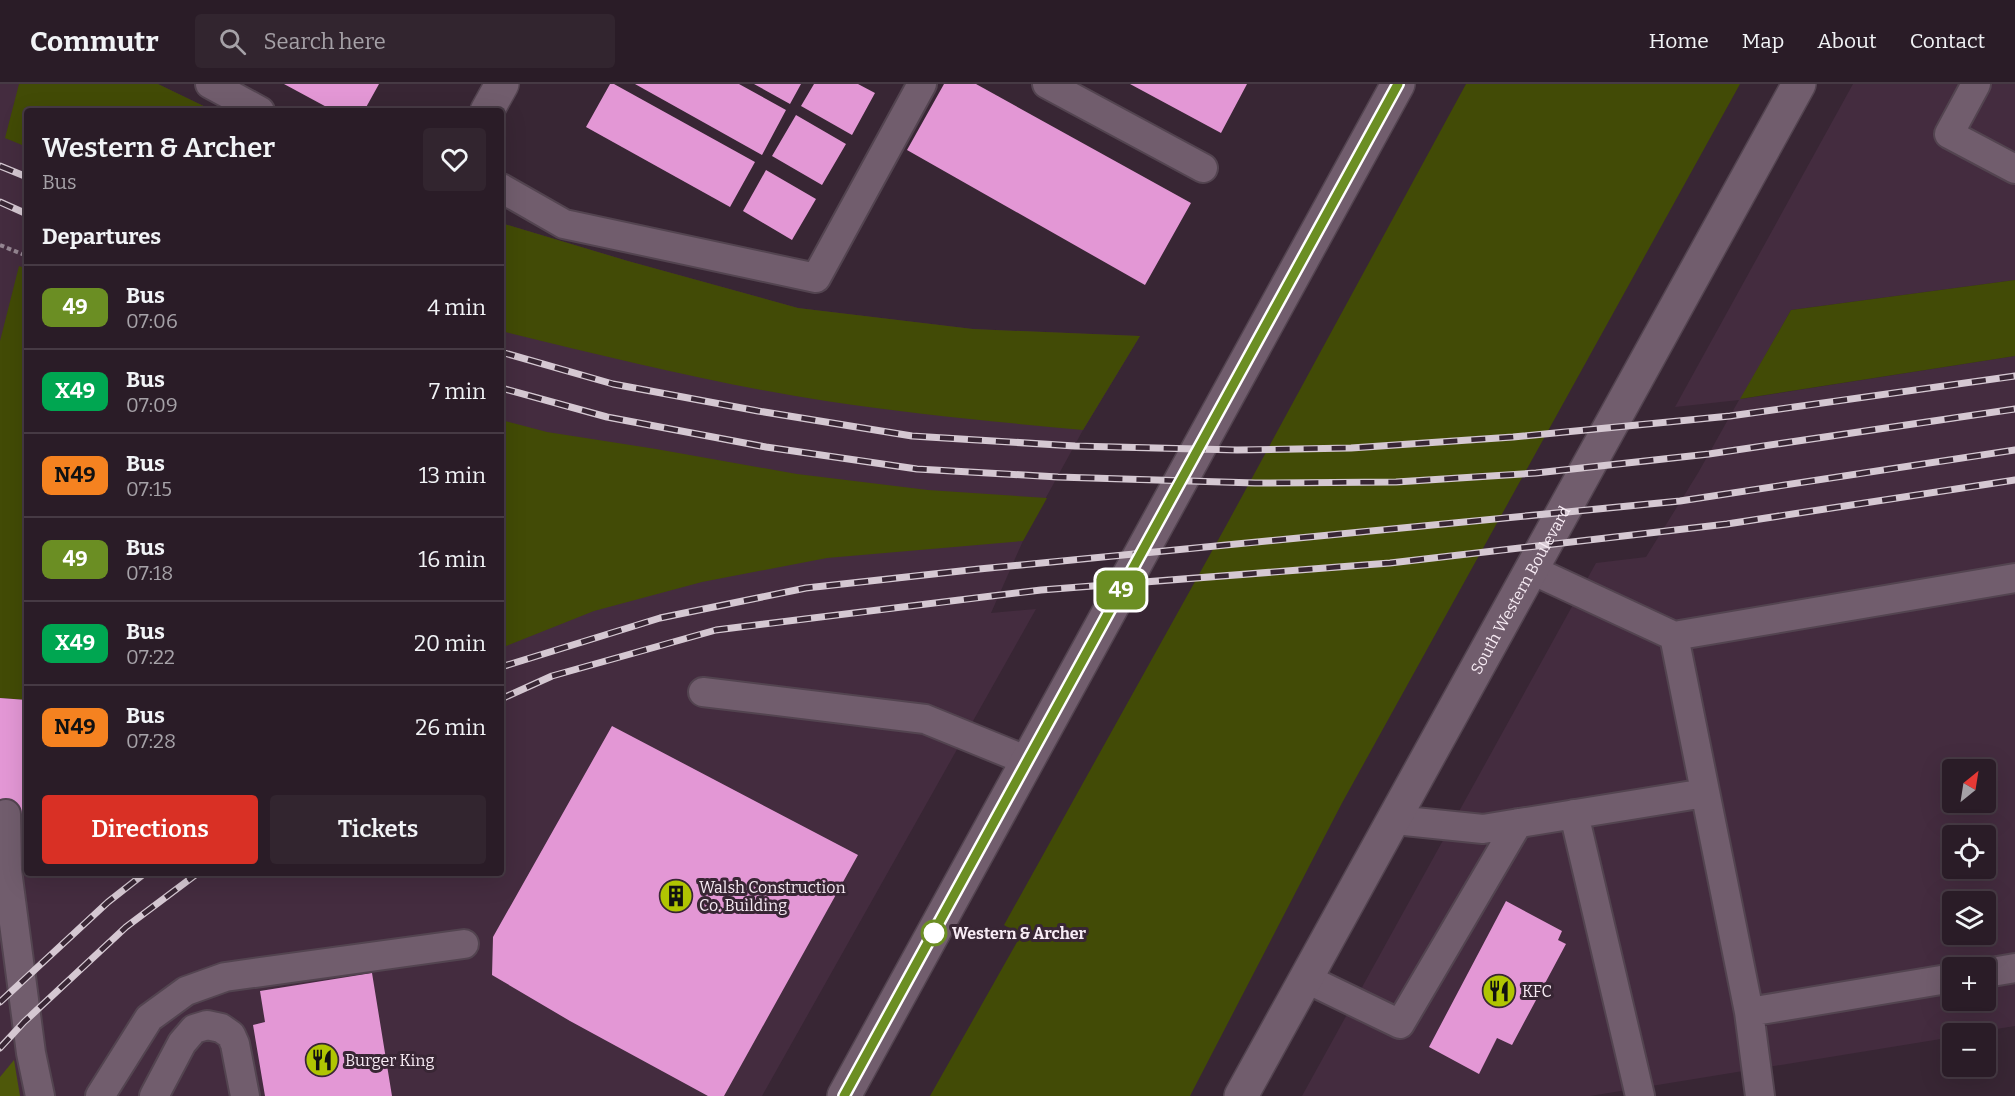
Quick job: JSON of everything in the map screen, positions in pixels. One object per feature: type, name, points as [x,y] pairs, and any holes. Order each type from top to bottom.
[{"type":"street","points":[[490,108],[502,84]]},
{"type":"street","points":[[844,1096],[1398,84]]},
{"type":"street","name":"South Western Boulevard","points":[[1241,1096],[1799,84]]},
{"type":"lane","points":[[210,84],[254,108]]},
{"type":"lane","points":[[504,190],[564,224],[816,278],[922,84]]},
{"type":"lane","points":[[1047,84],[1203,168]]},
{"type":"lane","points":[[1976,84],[1949,134],[2015,169]]},
{"type":"lane","points":[[1532,570],[1674,636],[2015,578]]},
{"type":"lane","points":[[1674,636],[1749,1012],[1760,1096]]},
{"type":"lane","points":[[703,692],[925,719],[1028,760]]},
{"type":"lane","points":[[1395,820],[1483,829],[1705,793]]},
{"type":"lane","points":[[6,814],[7,870],[31,1053],[40,1096]]},
{"type":"lane","points":[[1574,814],[1640,1096]]},
{"type":"lane","points":[[1307,980],[1400,1024],[1518,823]]},
{"type":"lane","points":[[100,1096],[149,1018],[186,991],[225,977],[464,944]]},
{"type":"lane","points":[[1996,971],[2015,968]]},
{"type":"lane","points":[[1749,1012],[1942,980]]},
{"type":"lane","points":[[186,991],[201,1027]]},
{"type":"lane","points":[[154,1096],[182,1043],[194,1029],[207,1025],[221,1028],[231,1035],[235,1044],[245,1096]]},
{"type":"path","points":[[0,245],[24,255]]},
{"type":"shaded area","points":[[0,84],[158,84],[208,108],[24,108],[24,876],[504,876],[504,224],[798,308],[973,329],[1140,336],[1083,430],[1026,534],[991,613],[1036,609],[762,1096],[0,1096]]},
{"type":"shaded area","points":[[1853,84],[2015,84],[2015,280],[1791,310],[1741,399],[2015,356],[2015,1026],[1996,1029],[1996,1023],[1942,1023],[1942,1039],[1590,1096],[1302,1096],[1596,563],[1646,557],[1698,473],[1739,400],[1675,407]]},
{"type":"green space","points":[[19,84],[158,84],[208,108],[24,108],[24,146],[5,138]]},
{"type":"green space","points":[[1466,84],[1740,84],[1342,803],[1190,1096],[930,1096],[1021,935],[1004,925],[1227,524]]},
{"type":"green space","points":[[504,224],[798,308],[973,329],[1140,336],[1083,430],[858,406],[744,387],[504,332]]},
{"type":"green space","points":[[19,266],[24,268],[24,700],[0,698],[0,341]]},
{"type":"green space","points":[[2015,280],[2015,356],[1740,399],[1791,310]]},
{"type":"green space","points":[[504,421],[547,432],[797,474],[928,490],[1047,498],[1023,541],[827,558],[702,582],[594,611],[504,647]]},
{"type":"green space","points":[[14,1060],[20,1096],[0,1096],[0,1077]]},
{"type":"building","points":[[284,84],[379,84],[366,108],[328,108]]},
{"type":"building","points":[[610,84],[614,84],[755,162],[730,207],[586,127]]},
{"type":"building","points":[[635,84],[739,84],[786,110],[762,155]]},
{"type":"building","points":[[754,84],[801,84],[790,104]]},
{"type":"building","points":[[814,84],[858,84],[875,93],[852,135],[801,106]]},
{"type":"building","points":[[944,84],[976,84],[1191,203],[1145,285],[907,150]]},
{"type":"building","points":[[1130,84],[1247,84],[1221,133]]},
{"type":"building","points":[[796,115],[846,144],[822,185],[772,156]]},
{"type":"building","points":[[766,170],[816,199],[792,240],[743,211]]},
{"type":"building","points":[[0,698],[24,700],[24,816],[0,814]]},
{"type":"building","name":"Walsh Construction Co. Building","points":[[612,726],[858,855],[724,1096],[708,1096],[570,1021],[492,975],[493,937]]},
{"type":"building","name":"KFC","points":[[1506,901],[1562,931],[1558,940],[1566,944],[1512,1045],[1497,1038],[1479,1074],[1429,1047]]},
{"type":"building","name":"Burger King","points":[[372,973],[392,1096],[265,1096],[253,1025],[265,1022],[260,991]]},
{"type":"railway","points":[[0,166],[24,176]]},
{"type":"railway","points":[[0,202],[24,213]]},
{"type":"railway","points":[[504,353],[613,384],[912,436],[1075,446],[1237,450],[1351,448],[1513,437],[1730,416],[2015,376]]},
{"type":"railway","points":[[504,389],[607,417],[766,447],[917,469],[1058,477],[1255,483],[1396,482],[1536,473],[1709,454],[2015,409]]},
{"type":"railway","points":[[504,666],[660,618],[806,588],[1680,501],[2015,450]]},
{"type":"railway","points":[[504,698],[552,676],[716,630],[1041,590],[1390,563],[1727,524],[2015,480]]},
{"type":"railway","points":[[0,1002],[108,902],[141,876]]},
{"type":"railway","points":[[0,1048],[24,1022],[126,927],[194,876]]},
{"type":"bus line","name":"49","points":[[844,1096],[1398,84]]},
{"type":"place","name":"Walsh Construction Co. Building","points":[[676,896]]},
{"type":"place","name":"Western & Archer","points":[[934,933]]},
{"type":"place","name":"KFC","points":[[1499,991]]},
{"type":"place","name":"Burger King","points":[[322,1060]]}]
